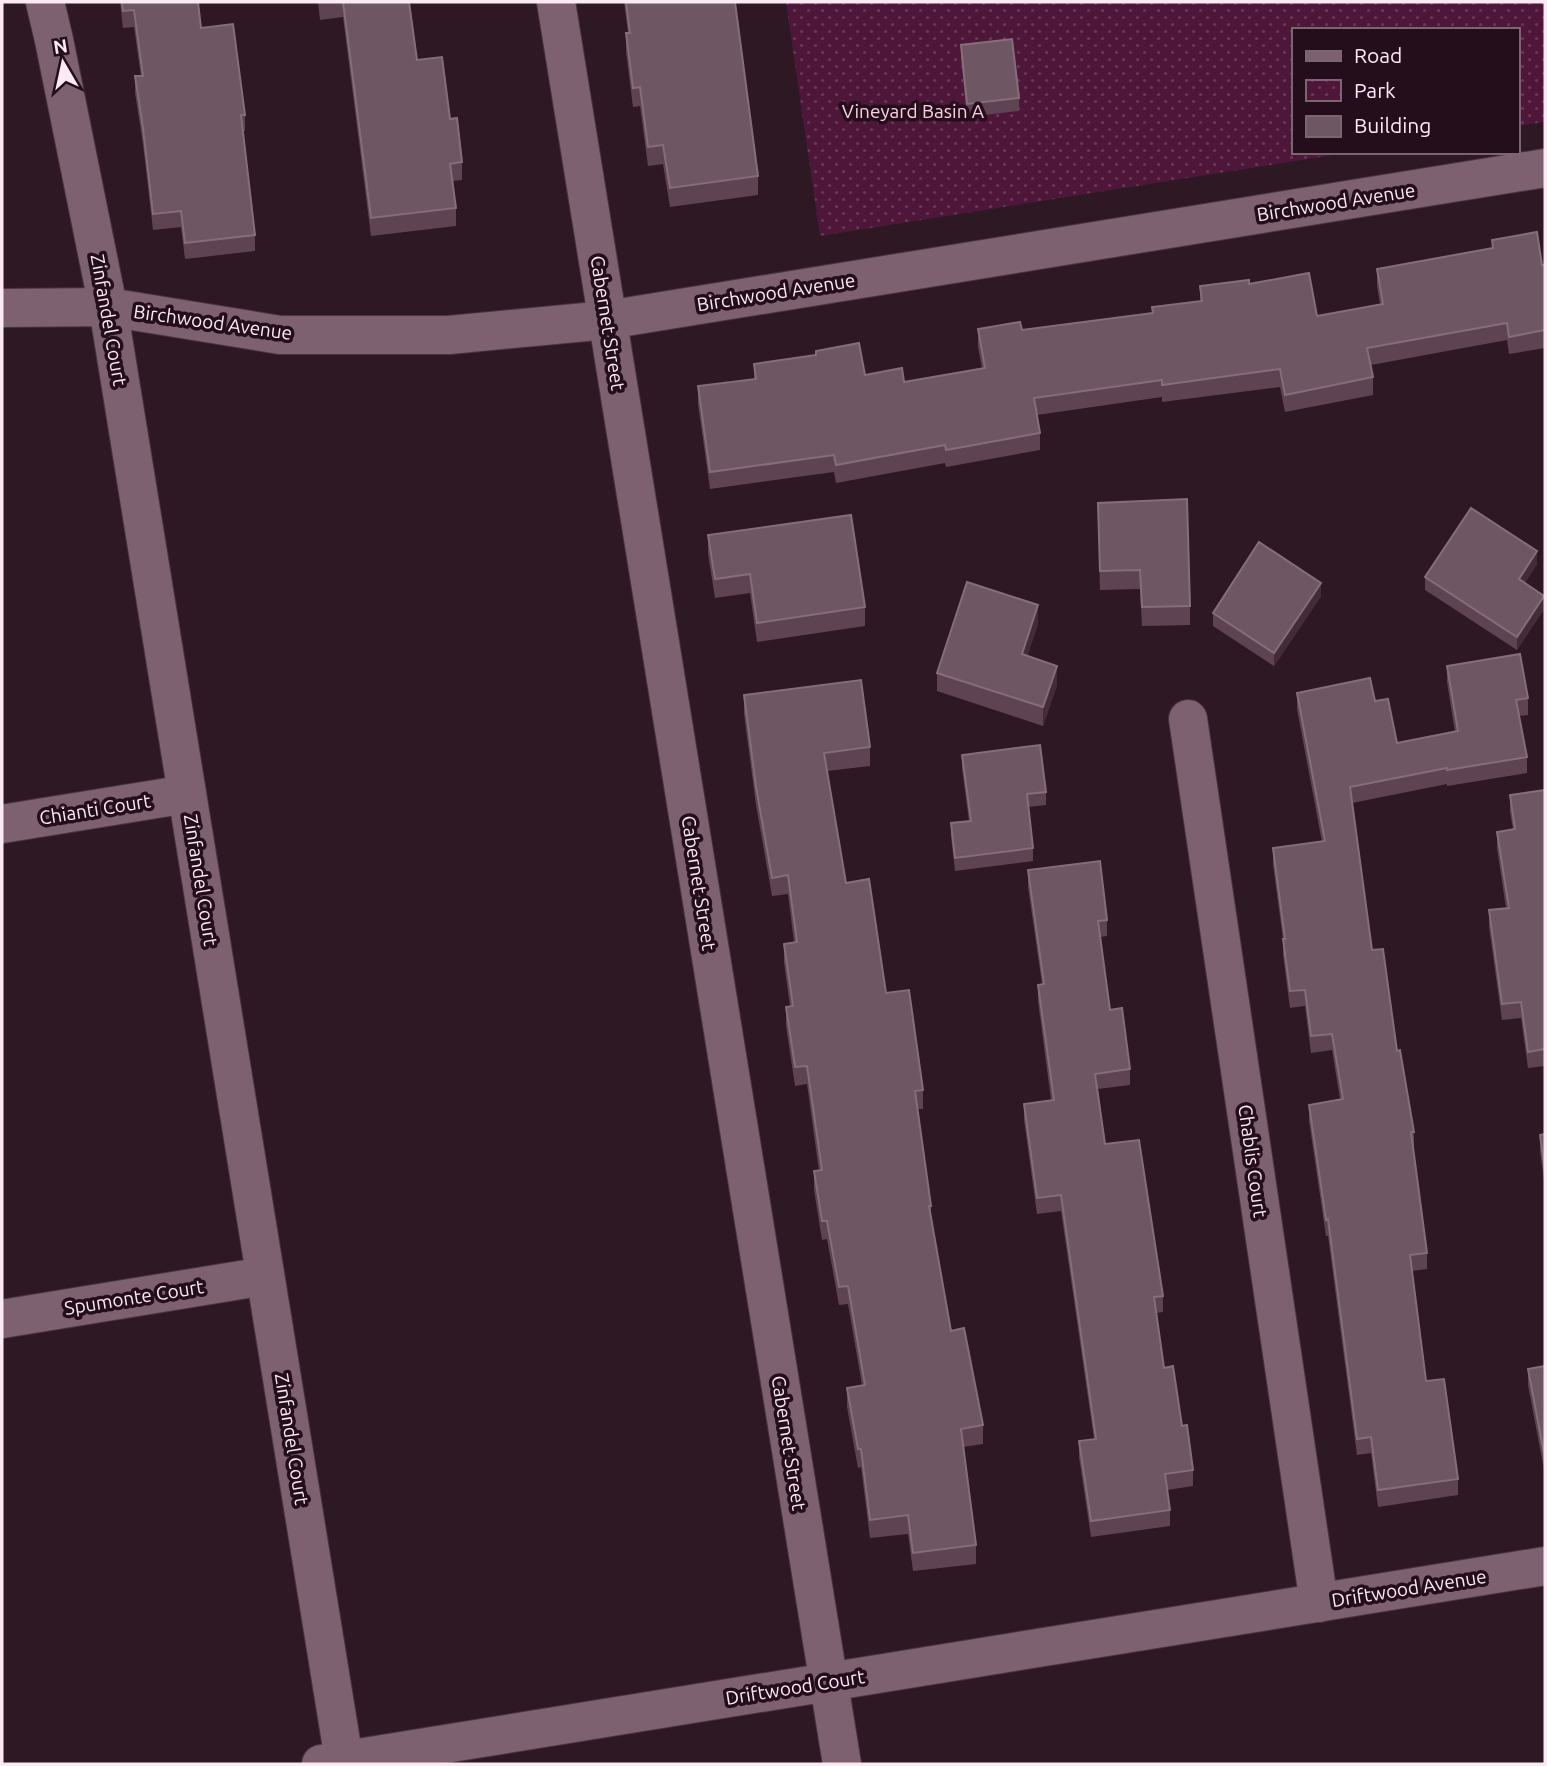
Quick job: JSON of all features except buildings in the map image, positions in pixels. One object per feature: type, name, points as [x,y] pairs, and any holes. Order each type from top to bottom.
[{"type":"street","name":"Zinfandel Court","points":[[45,2],[108,307],[265,1276],[331,1762]]},
{"type":"street","name":"Cabernet Street","points":[[556,2],[842,1764]]},
{"type":"street","name":"Birchwood Avenue","points":[[2,308],[108,307],[280,335],[449,335],[607,320],[1545,168]]},
{"type":"street","name":"Chablis Court","points":[[1188,719],[1319,1603]]},
{"type":"street","name":"Chianti Court","points":[[2,824],[187,794]]},
{"type":"street","name":"Spumonte Court","points":[[2,1319],[265,1276]]},
{"type":"street","name":"Driftwood Avenue","points":[[1273,1610],[1545,1566]]},
{"type":"street","name":"Driftwood Court","points":[[331,1762],[1273,1610]]},
{"type":"green space","name":"Vineyard Basin A","points":[[786,2],[1545,2],[1545,122],[1519,126],[1519,28],[1292,28],[1292,154],[1339,154],[820,236]]}]
